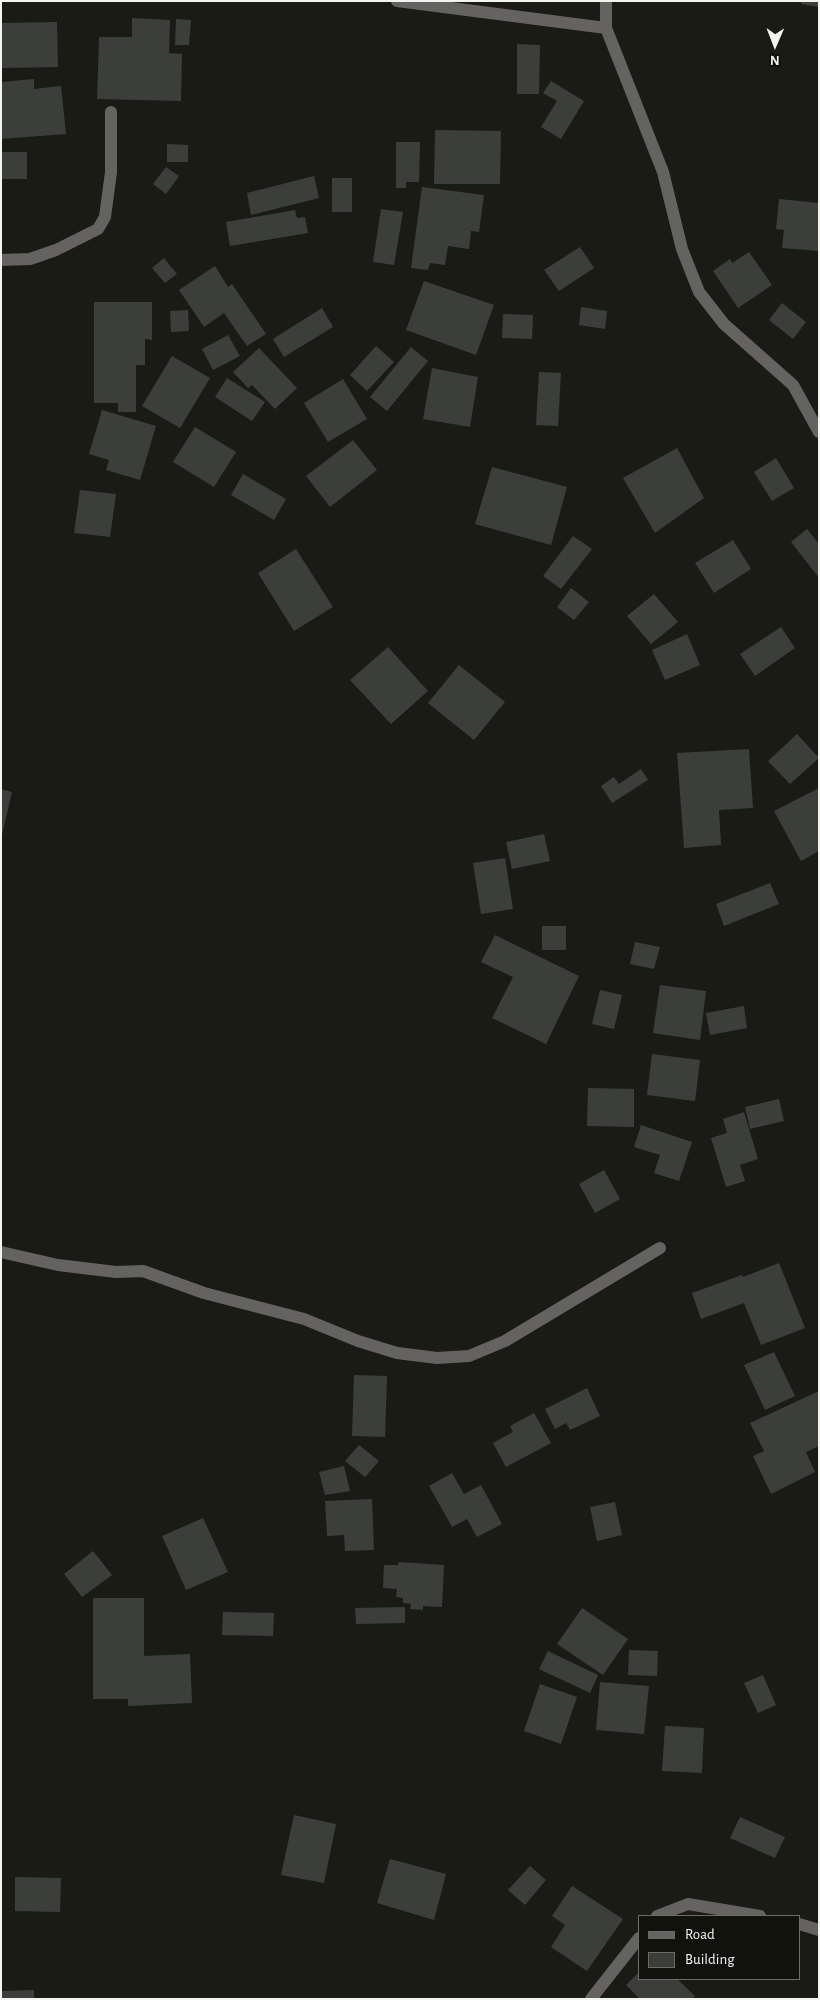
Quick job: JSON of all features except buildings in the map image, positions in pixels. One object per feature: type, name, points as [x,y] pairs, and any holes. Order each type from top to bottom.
[{"type":"street","points":[[397,1],[606,28]]},
{"type":"street","points":[[606,1],[606,28],[663,172],[682,249],[698,292],[724,324],[793,385],[819,432]]},
{"type":"street","points":[[1,260],[30,259],[56,250],[98,229],[105,217],[111,172],[111,112]]},
{"type":"street","points":[[1,1252],[58,1265],[116,1272],[143,1271],[204,1293],[304,1318],[358,1341],[397,1354],[438,1358],[469,1356],[505,1341],[660,1248]]},
{"type":"street","points":[[658,1915],[688,1904],[754,1915]]},
{"type":"street","points":[[800,1924],[819,1930]]},
{"type":"street","points":[[591,1999],[638,1939]]}]
